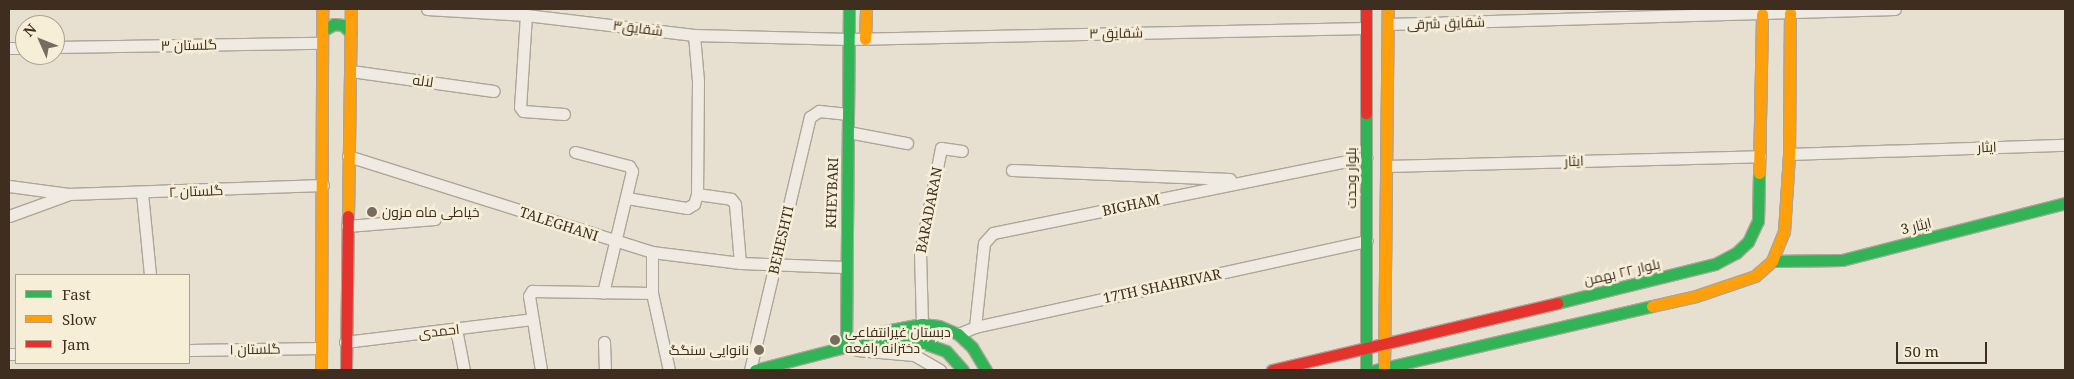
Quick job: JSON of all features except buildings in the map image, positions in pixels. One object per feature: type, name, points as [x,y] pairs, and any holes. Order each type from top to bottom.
[{"type":"street","points":[[321,370],[322,31],[324,9],[332,14],[341,14],[351,9],[344,342],[346,370]]},
{"type":"street","name":"شقایق۳","points":[[427,9],[526,16],[694,35],[849,39]]},
{"type":"street","name":"KHEYBARI","points":[[846,347],[844,267],[849,9]]},
{"type":"street","points":[[865,39],[866,9]]},
{"type":"street","name":"بلوار وحدت","points":[[1366,9],[1366,370]]},
{"type":"street","points":[[1388,9],[1384,342],[1380,369],[1723,288],[1755,276],[1772,260],[1784,232],[1789,154],[1790,13]]},
{"type":"street","name":"شقایق شرقی","points":[[1388,24],[1894,9]]},
{"type":"street","name":"بلوار ۲۲ بهمن","points":[[1272,370],[1366,346],[1677,274],[1722,260],[1748,242],[1758,221],[1762,14]]},
{"type":"street","points":[[526,16],[520,107],[523,111],[564,114]]},
{"type":"street","points":[[322,31],[334,24],[343,25],[351,33]]},
{"type":"street","name":"شقایق ۳","points":[[849,39],[1366,28]]},
{"type":"street","points":[[626,198],[687,208],[694,204],[697,194],[698,81],[694,35]]},
{"type":"street","name":"گلستان ۳","points":[[65,48],[322,43]]},
{"type":"street","name":"لاله","points":[[351,71],[494,91]]},
{"type":"street","name":"BEHESHTI","points":[[750,370],[810,117],[814,112],[848,114]]},
{"type":"street","points":[[848,132],[907,143]]},
{"type":"street","name":"ایثار","points":[[1789,154],[2065,145]]},
{"type":"street","name":"BARADARAN","points":[[922,324],[920,253],[941,148],[962,151]]},
{"type":"street","points":[[575,152],[632,168],[617,242],[603,293]]},
{"type":"street","name":"TALEGHANI","points":[[348,156],[652,252],[740,263],[844,267]]},
{"type":"street","name":"ایثار","points":[[1387,166],[1760,156]]},
{"type":"street","name":"BIGHAM","points":[[975,327],[984,243],[993,233],[1366,157]]},
{"type":"street","points":[[1012,170],[1249,180]]},
{"type":"street","name":"گلستان ۲","points":[[9,186],[68,194],[142,193],[323,185]]},
{"type":"street","points":[[142,193],[150,274]]},
{"type":"street","name":"گلستان ۲","points":[[9,216],[68,194]]},
{"type":"street","points":[[697,194],[734,201],[740,263]]},
{"type":"street","name":"ایثار 3","points":[[1772,260],[1842,260],[2065,203]]},
{"type":"street","points":[[347,226],[435,218]]},
{"type":"street","name":"17TH SHAHRIVAR","points":[[958,334],[975,327],[1367,241]]},
{"type":"street","points":[[652,252],[652,293],[669,370]]},
{"type":"street","points":[[541,370],[532,319],[530,294],[652,293]]},
{"type":"street","points":[[1366,311],[1374,317],[1384,309]]},
{"type":"street","name":"احمدی","points":[[344,342],[532,319]]},
{"type":"street","points":[[846,347],[874,334],[922,324],[958,334],[972,346],[986,370]]},
{"type":"street","points":[[456,329],[464,370]]},
{"type":"street","points":[[755,370],[846,347],[899,338],[923,340],[946,351],[963,370]]},
{"type":"street","points":[[604,342],[605,370]]},
{"type":"street","points":[[846,347],[899,351],[930,362],[940,370]]},
{"type":"street","name":"گلستان ۱","points":[[190,350],[321,348]]},
{"type":"traffic: fast","points":[[846,347],[849,9]]},
{"type":"traffic: fast","points":[[322,31],[334,24],[343,25],[351,33]]},
{"type":"traffic: fast","points":[[1366,113],[1366,370]]},
{"type":"traffic: fast","points":[[1557,303],[1715,264],[1736,253],[1748,242],[1758,221],[1759,173]]},
{"type":"traffic: fast","points":[[1772,261],[1842,260],[2065,203]]},
{"type":"traffic: fast","points":[[1375,370],[1652,306]]},
{"type":"traffic: fast","points":[[880,332],[922,324],[939,326],[958,334],[972,347],[986,370]]},
{"type":"traffic: fast","points":[[755,370],[856,344],[910,338],[946,351],[963,370]]},
{"type":"traffic: slow","points":[[321,370],[322,9]]},
{"type":"traffic: slow","points":[[348,216],[351,9]]},
{"type":"traffic: slow","points":[[865,39],[866,9]]},
{"type":"traffic: slow","points":[[1384,368],[1388,9]]},
{"type":"traffic: slow","points":[[1652,306],[1696,296],[1755,276],[1772,261],[1784,232],[1789,154],[1790,13]]},
{"type":"traffic: slow","points":[[1759,173],[1762,14]]},
{"type":"traffic: jam","points":[[1366,9],[1366,113]]},
{"type":"traffic: jam","points":[[346,370],[348,216]]},
{"type":"traffic: jam","points":[[1272,370],[1557,303]]},
{"type":"place","name":"خیاطی ماه مزون","points":[[372,212]]},
{"type":"place","name":"دبستان غیرانتفاعی دخترانه رافعه","points":[[835,340]]},
{"type":"place","name":"نانوایی سنگگ","points":[[759,350]]}]
